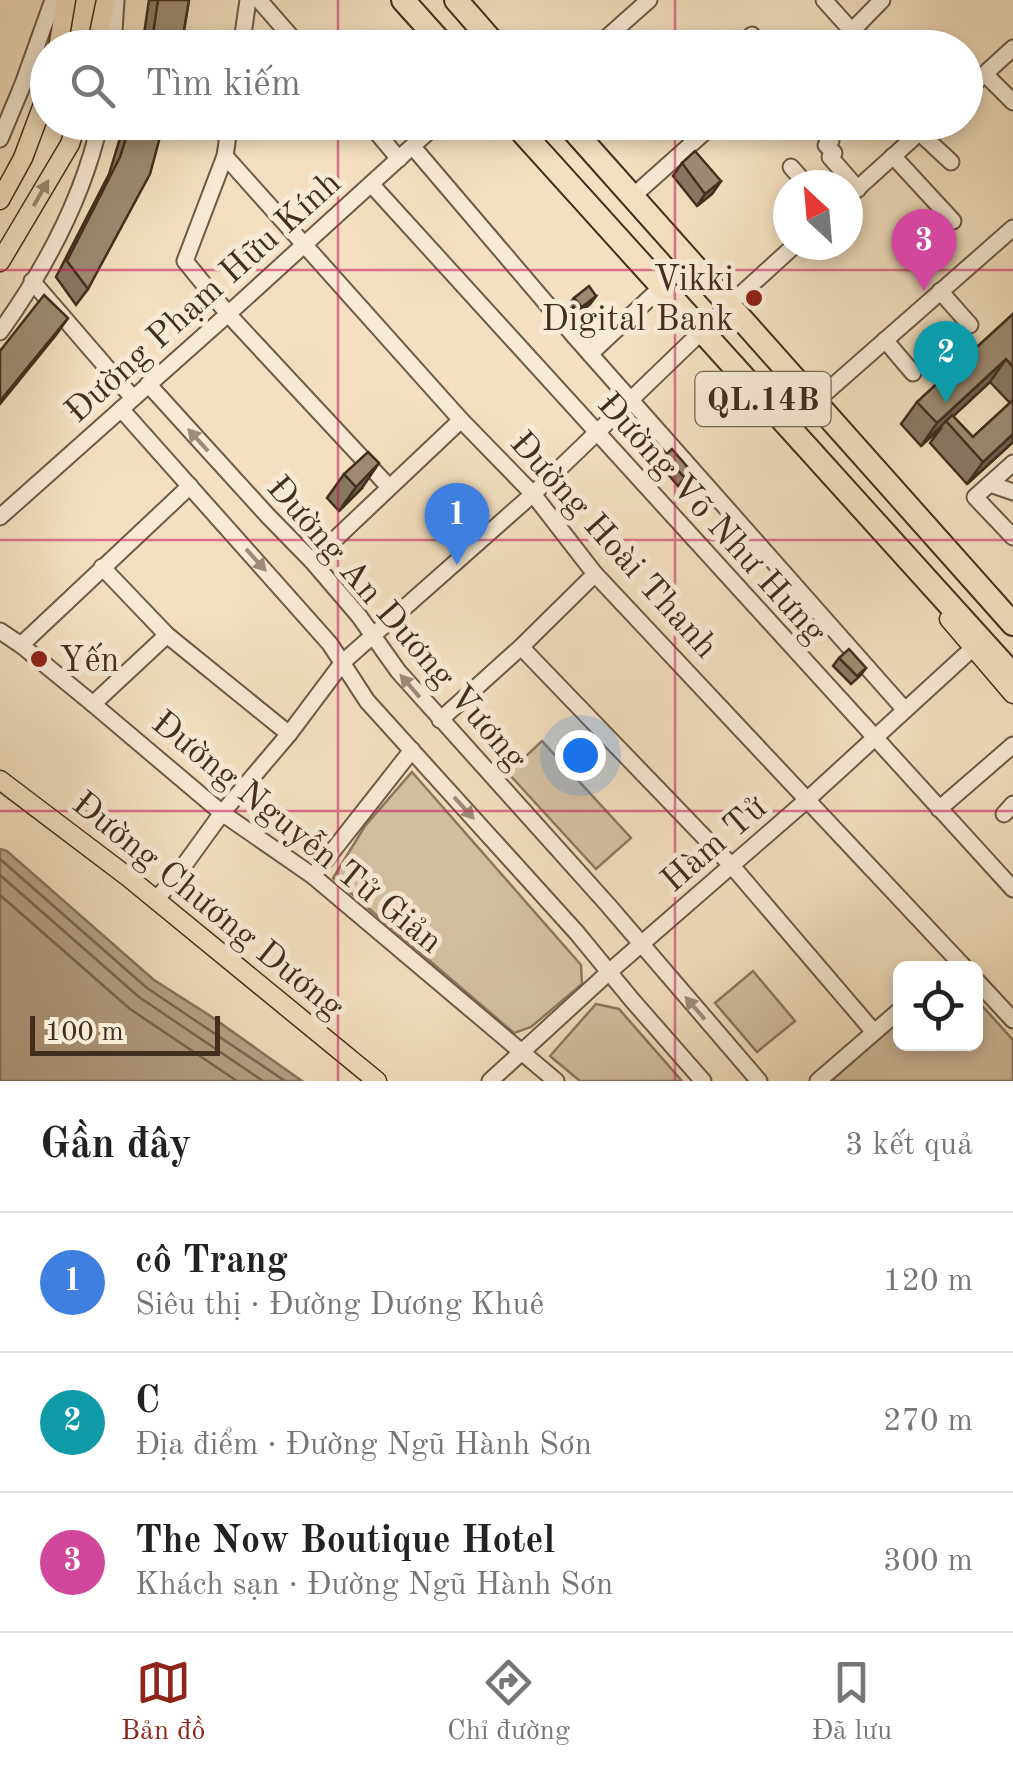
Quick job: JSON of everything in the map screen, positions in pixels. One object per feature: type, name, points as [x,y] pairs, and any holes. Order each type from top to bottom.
[{"type":"highway","points":[[403,0],[430,30]]},
{"type":"highway","points":[[456,0],[482,30]]},
{"type":"highway","name":"QL.14B","points":[[528,140],[977,644],[1013,675]]},
{"type":"highway","points":[[583,140],[731,303]]},
{"type":"highway","name":"QL.14B","points":[[731,303],[749,329],[819,398],[1012,616]]},
{"type":"main road","points":[[61,30],[66,0]]},
{"type":"main road","points":[[100,30],[106,0]]},
{"type":"main road","points":[[389,0],[415,30]]},
{"type":"main road","points":[[468,0],[495,30]]},
{"type":"main road","points":[[0,200],[30,140]]},
{"type":"main road","points":[[0,262],[71,140]]},
{"type":"main road","points":[[514,140],[654,294],[698,335]]},
{"type":"main road","points":[[592,140],[635,194]]},
{"type":"main road","points":[[731,303],[819,398]]},
{"type":"main road","points":[[977,644],[1013,694]]},
{"type":"main road","name":"Đường Chương Dương","points":[[0,780],[377,1081]]},
{"type":"street","points":[[42,30],[52,0]]},
{"type":"street","points":[[114,30],[116,0]]},
{"type":"street","points":[[244,30],[248,0]]},
{"type":"street","points":[[259,0],[285,30]]},
{"type":"street","points":[[620,30],[649,0]]},
{"type":"street","points":[[824,0],[851,30],[882,0]]},
{"type":"street","points":[[983,77],[1013,48]]},
{"type":"street","points":[[0,139],[30,66]]},
{"type":"street","points":[[986,74],[1013,102]]},
{"type":"street","points":[[0,332],[57,240],[92,160],[96,140]]},
{"type":"street","points":[[227,140],[225,156],[185,260],[228,314],[389,487]]},
{"type":"street","points":[[383,140],[399,160]]},
{"type":"street","name":"Đường Phạm Hữu Kính","points":[[0,517],[420,140]]},
{"type":"street","points":[[635,194],[696,140]]},
{"type":"street","points":[[831,140],[826,144],[834,153],[830,157],[838,170]]},
{"type":"street","points":[[863,184],[910,140]]},
{"type":"street","points":[[935,140],[952,162]]},
{"type":"street","points":[[413,147],[905,710]]},
{"type":"street","name":"Đường Hoài Thanh","points":[[225,156],[461,420],[534,494],[595,574],[954,961]]},
{"type":"street","points":[[894,156],[953,221]]},
{"type":"street","name":"Đường Võ Như Hưng","points":[[370,184],[1013,889]]},
{"type":"street","points":[[819,398],[1013,228]]},
{"type":"street","points":[[155,900],[342,662],[534,494],[778,260]]},
{"type":"street","name":"Đường An Dương Vương","points":[[32,281],[190,486],[330,644],[366,700],[703,1081]]},
{"type":"street","points":[[940,290],[970,325]]},
{"type":"street","points":[[590,354],[654,294]]},
{"type":"street","points":[[885,340],[913,374]]},
{"type":"street","name":"Đường An Dương Vương","points":[[148,384],[312,561],[398,672],[759,1081]]},
{"type":"street","points":[[312,561],[461,420]]},
{"type":"street","points":[[1013,463],[975,496],[1013,537]]},
{"type":"street","points":[[990,484],[1013,492]]},
{"type":"street","points":[[21,645],[190,486]]},
{"type":"street","points":[[102,567],[167,635],[289,734]]},
{"type":"street","points":[[440,720],[595,574]]},
{"type":"street","name":"Đường Nguyễn Tử Giản","points":[[0,631],[94,704],[222,813],[312,876],[556,1081]]},
{"type":"street","points":[[94,704],[167,635]]},
{"type":"street","name":"Hàm Tử","points":[[490,1081],[808,800],[977,644]]},
{"type":"street","points":[[521,647],[732,866],[874,1032]]},
{"type":"street","points":[[939,809],[1013,745]]},
{"type":"street","points":[[312,876],[412,750]]},
{"type":"street","points":[[983,988],[1013,1020]]},
{"type":"street","points":[[818,1081],[893,1016]]},
{"type":"shaded area","points":[[542,741],[631,838],[596,869],[508,773]]},
{"type":"shaded area","points":[[412,772],[581,965],[582,984],[531,1027],[514,1033],[333,878],[365,826]]},
{"type":"shaded area","points":[[753,971],[795,1021],[757,1052],[715,1003]]},
{"type":"shaded area","points":[[596,1004],[619,1009],[682,1081],[580,1081],[550,1056]]},
{"type":"shaded area","points":[[983,1007],[1013,1040],[1013,1081],[831,1081],[893,1026],[893,1051],[983,1051]]},
{"type":"water","points":[[0,849],[7,851],[154,980],[302,1081],[0,1081]]},
{"type":"building","points":[[158,0],[189,0],[184,30],[154,30]]},
{"type":"building","points":[[125,140],[159,140],[150,174],[88,289],[67,261]]},
{"type":"building","points":[[695,151],[721,181],[705,194],[682,163]]},
{"type":"building","points":[[589,286],[596,296],[582,307],[574,298]]},
{"type":"building","points":[[44,295],[68,318],[0,401],[0,351]]},
{"type":"building","points":[[1013,314],[1013,367],[1006,359],[937,423],[917,402]]},
{"type":"building","points":[[1013,400],[1013,434],[983,462],[946,421],[952,415],[973,437]]},
{"type":"building","points":[[672,449],[691,471],[684,477],[673,465],[667,470],[659,461]]},
{"type":"building","points":[[368,452],[379,463],[356,487],[344,474]]},
{"type":"building","points":[[849,649],[866,668],[857,676],[839,658]]},
{"type":"place","name":"The Now Boutique Hotel","points":[[924,291]]},
{"type":"place","name":"Vikki Digital Bank","points":[[754,298]]},
{"type":"place","name":"C","points":[[946,403]]},
{"type":"place","name":"cô Trang","points":[[457,565]]},
{"type":"place","name":"Yến","points":[[39,659]]}]
